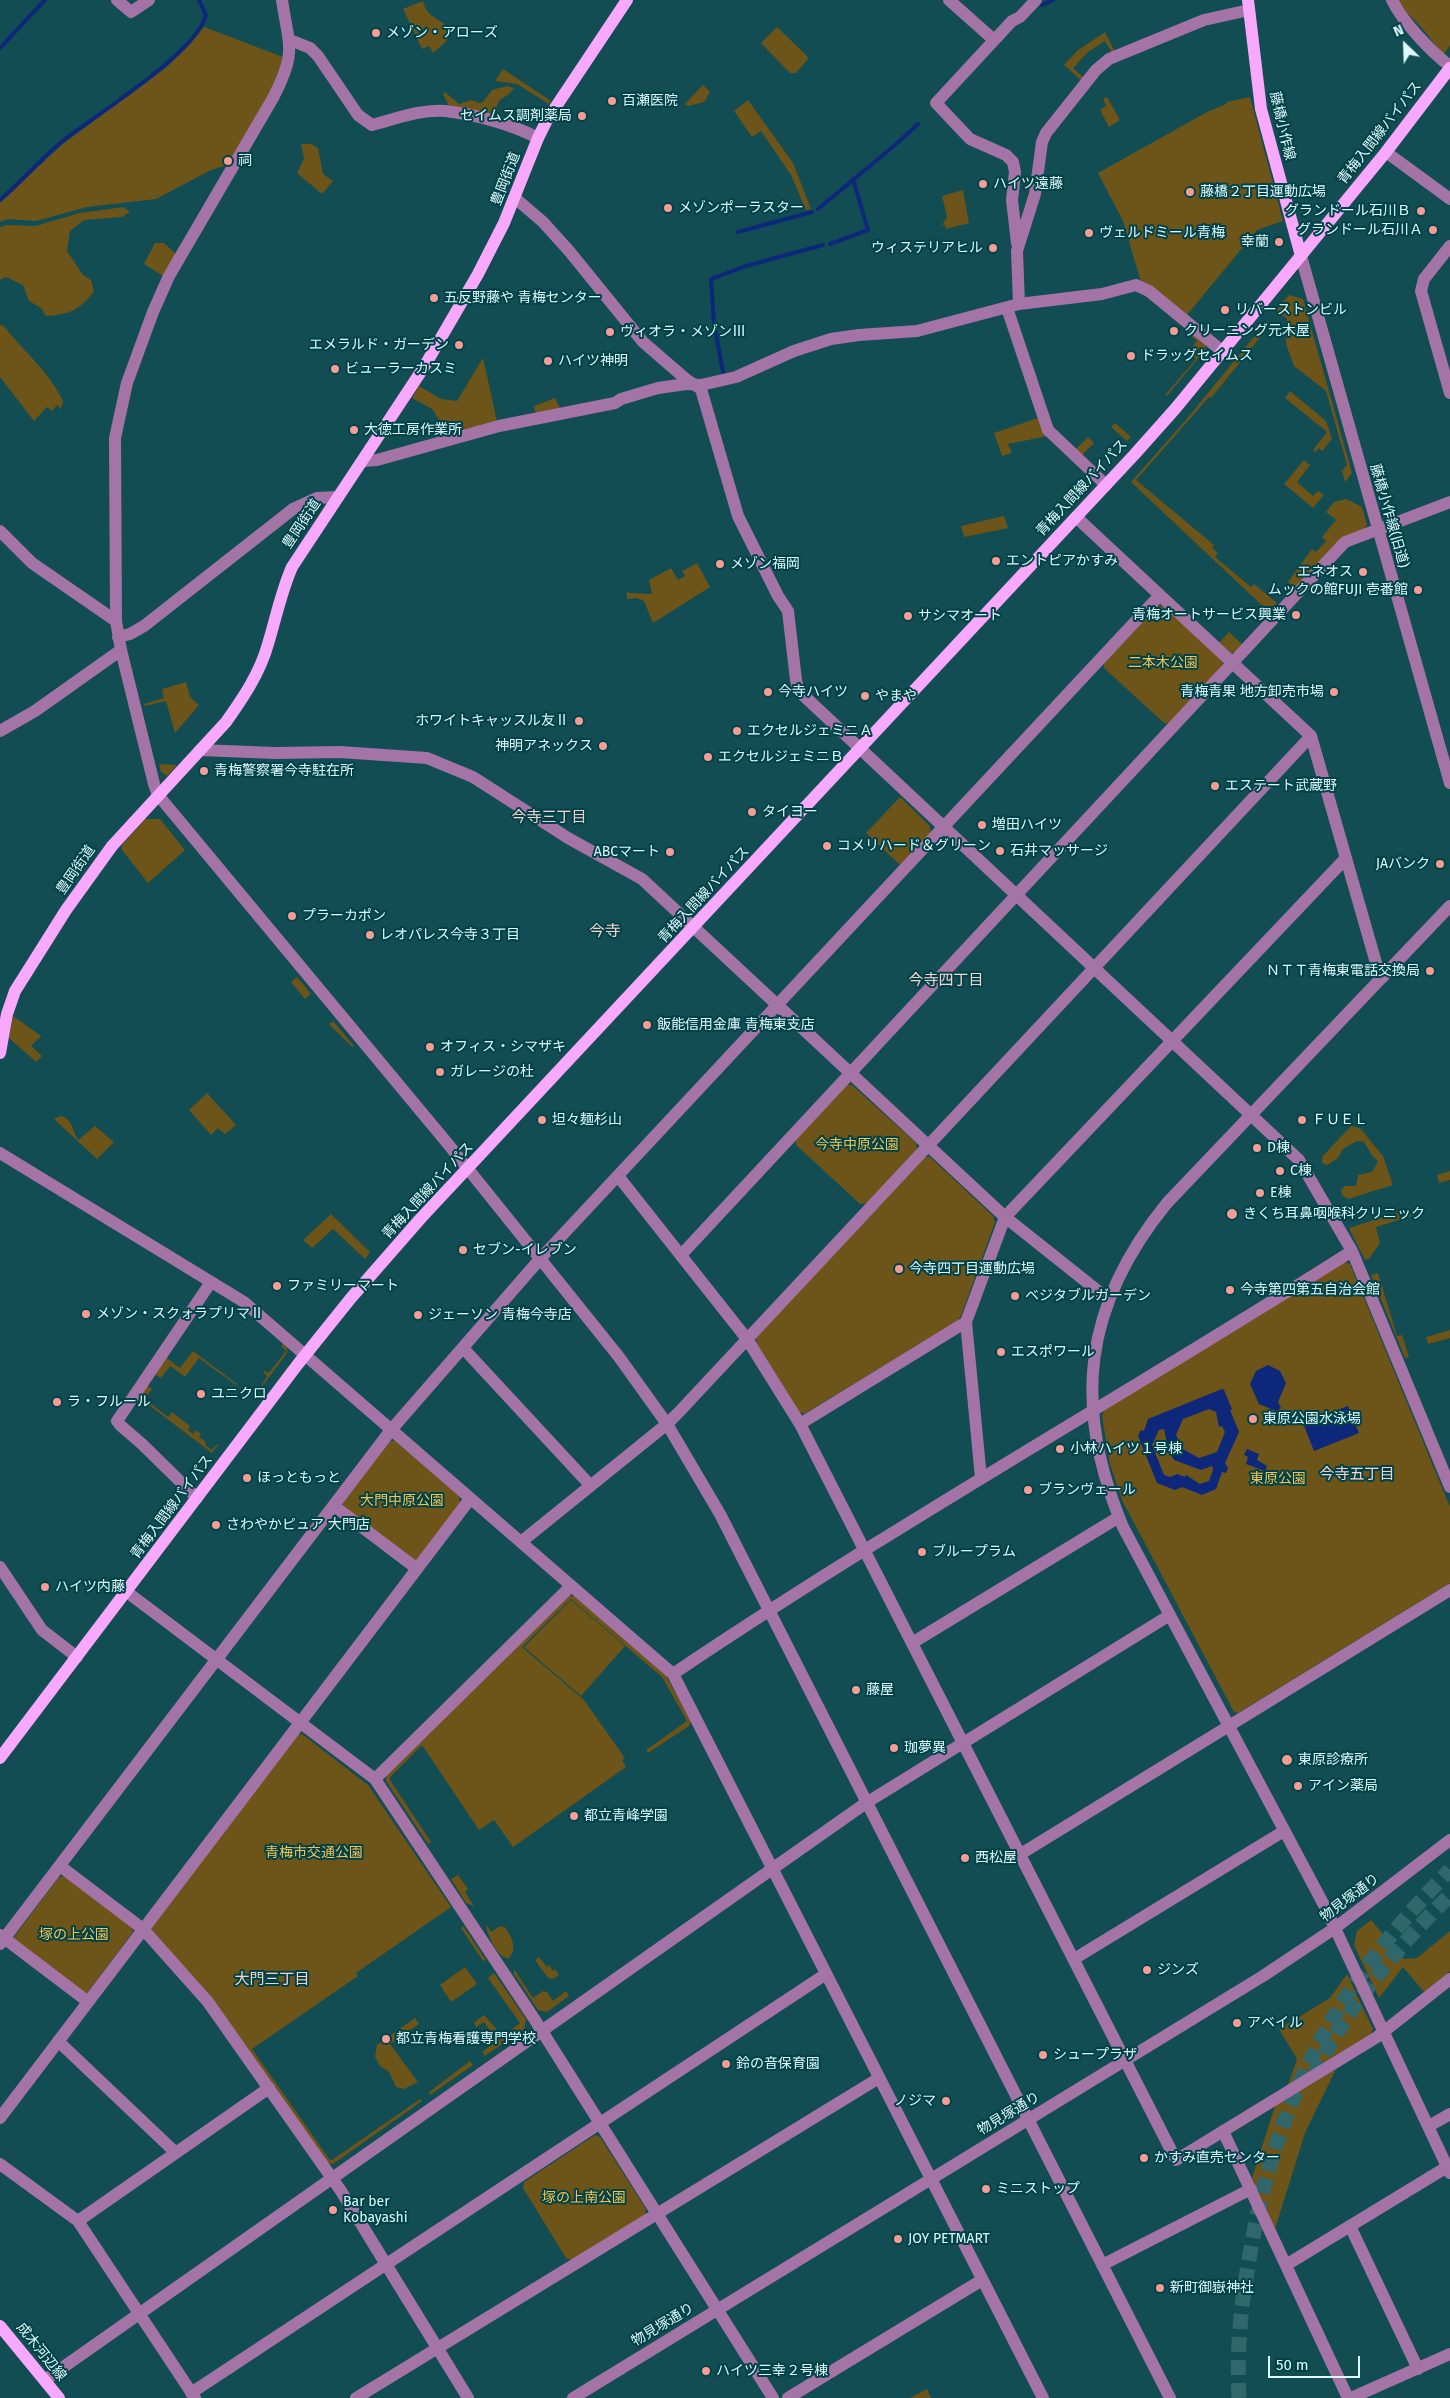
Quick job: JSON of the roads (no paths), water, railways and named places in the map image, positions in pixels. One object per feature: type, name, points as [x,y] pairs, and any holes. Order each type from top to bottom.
[{"type":"main road","name":"豊岡街道","points":[[0,1054],[3,1011],[20,980],[66,910],[112,846],[226,722],[254,677],[268,644],[279,602],[292,567],[424,367],[478,274],[504,223],[538,138],[578,72],[627,0]]},
{"type":"main road","name":"藤橋小作線","points":[[1248,5],[1255,74],[1263,117],[1301,256]]},
{"type":"main road","name":"青梅入間線バイパス","points":[[0,1758],[351,1298],[468,1168],[861,749],[1174,409],[1386,152],[1450,67]]},
{"type":"main road","name":"成木河辺線","points":[[0,2326],[59,2398]]},
{"type":"street","points":[[117,0],[131,12],[150,0]]},
{"type":"street","points":[[282,0],[290,40],[289,61],[281,84],[169,276],[153,312],[127,383],[115,438],[116,621],[118,637],[148,765],[158,795],[468,1168],[619,1357],[668,1424],[720,1514],[1170,2398]]},
{"type":"street","points":[[949,0],[994,40]]},
{"type":"street","points":[[1036,0],[994,40],[936,102],[970,139],[1006,155],[1013,162],[1015,172],[1012,200],[1017,250],[1013,306],[1048,430],[1106,485]]},
{"type":"street","points":[[1392,0],[1397,10],[1450,67]]},
{"type":"street","points":[[1017,250],[1034,194],[1044,138],[1096,70],[1117,55],[1190,25],[1248,5]]},
{"type":"street","points":[[290,40],[310,48],[318,56],[358,115],[372,125],[422,113],[445,111],[480,118],[538,138]]},
{"type":"street","points":[[1386,152],[1450,199]]},
{"type":"street","points":[[515,198],[543,222],[570,252],[643,342],[701,389],[738,516],[778,596],[788,610],[798,688],[1015,895],[1299,1160],[1352,1251],[1450,1487]]},
{"type":"street","points":[[1450,246],[1424,279],[1421,292],[1450,393]]},
{"type":"street","name":"藤橋小作線(旧道)","points":[[1301,256],[1450,783]]},
{"type":"street","points":[[363,461],[377,460],[499,426],[615,403],[621,399],[658,388],[686,384],[708,384],[742,375],[821,342],[859,335],[917,331],[1013,306],[1142,286],[1222,351]]},
{"type":"street","points":[[118,637],[130,634],[144,626],[293,509],[317,498],[338,497]]},
{"type":"street","points":[[682,1254],[1345,542],[1450,502]]},
{"type":"street","points":[[1076,517],[1311,736],[1376,963],[1383,977]]},
{"type":"street","points":[[0,531],[32,563],[116,621]]},
{"type":"street","points":[[87,2002],[1,1939],[60,1866],[392,1430],[540,1259],[1160,595]]},
{"type":"street","points":[[0,731],[35,711],[121,650]]},
{"type":"street","points":[[521,1542],[668,1424],[1311,736]]},
{"type":"street","points":[[200,750],[275,753],[355,752],[427,758],[473,777],[568,838],[642,879],[927,1146],[1006,1217],[1108,1299]]},
{"type":"street","points":[[981,1478],[966,1322],[1006,1217],[1346,858]]},
{"type":"street","points":[[1286,2265],[1448,2170],[1335,1928],[1119,1517],[1102,1472],[1092,1410],[1094,1358],[1108,1299],[1118,1276],[1149,1225],[1167,1203],[1450,906]]},
{"type":"street","points":[[0,1153],[244,1302],[673,1674],[1043,2398]]},
{"type":"street","points":[[618,1176],[682,1254],[747,1339],[800,1424],[1176,2160],[1385,2032],[1450,1979]]},
{"type":"street","points":[[673,1674],[768,1610],[864,1549],[1352,1251]]},
{"type":"street","points":[[198,1498],[142,1444],[120,1426],[117,1421],[211,1282]]},
{"type":"street","points":[[800,1424],[966,1322]]},
{"type":"street","points":[[463,1348],[590,1485]]},
{"type":"street","points":[[0,2118],[470,1498]]},
{"type":"street","points":[[334,1506],[416,1568]]},
{"type":"street","points":[[912,1643],[1119,1517]]},
{"type":"street","points":[[0,1567],[42,1630],[77,1657]]},
{"type":"street","points":[[375,1779],[571,1586]]},
{"type":"street","points":[[1019,1855],[1450,1590]]},
{"type":"street","points":[[127,1592],[375,1779],[542,2030],[659,2213],[773,2398]]},
{"type":"street","points":[[45,2380],[866,1802],[1170,1615]]},
{"type":"street","points":[[1074,1958],[1284,1831]]},
{"type":"street","name":"物見塚通り","points":[[573,2398],[1263,1976],[1335,1928],[1450,1840]]},
{"type":"street","points":[[60,1866],[143,1929],[208,2002],[332,2178],[387,2264],[436,2349],[468,2398]]},
{"type":"street","points":[[0,2164],[78,2221],[193,2395],[387,2264],[826,1974]]},
{"type":"street","points":[[58,2041],[176,2153]]},
{"type":"street","points":[[356,2398],[879,2078]]},
{"type":"street","points":[[78,2221],[269,2088]]},
{"type":"street","points":[[1429,2126],[1450,2114]]},
{"type":"street","points":[[1224,2131],[1349,2398],[1450,2354]]},
{"type":"street","points":[[1102,2264],[1251,2188]]},
{"type":"street","points":[[1350,2226],[1418,2369]]},
{"type":"street","points":[[788,2398],[982,2280]]},
{"type":"waterway","points":[[0,48],[45,0]]},
{"type":"waterway","points":[[0,200],[61,142],[142,83],[184,47],[199,30],[206,15],[199,0]]},
{"type":"waterway","points":[[1042,5],[1053,0]]},
{"type":"waterway","points":[[818,209],[918,124]]},
{"type":"waterway","points":[[830,244],[868,230],[853,179]]},
{"type":"waterway","points":[[738,232],[812,212]]},
{"type":"waterway","points":[[723,372],[714,324],[711,279],[746,266],[823,245]]},
{"type":"tunnel","points":[[1239,2398],[1240,2322],[1251,2248],[1263,2192],[1278,2139],[1297,2090],[1319,2042],[1376,1954],[1411,1912],[1450,1870]]},
{"type":"tunnel","points":[[1314,2074],[1342,2025],[1374,1979],[1450,1895]]},
{"type":"place","name":"メゾン・アローズ","points":[[376,33]]},
{"type":"place","name":"百瀬医院","points":[[612,101]]},
{"type":"place","name":"セイムス調剤薬局","points":[[582,116]]},
{"type":"place","name":"祠","points":[[228,161]]},
{"type":"place","name":"ハイツ遠藤","points":[[983,184]]},
{"type":"place","name":"藤橋２丁目運動広場","points":[[1190,192]]},
{"type":"place","name":"メゾンポーラスター","points":[[668,208]]},
{"type":"place","name":"グランドール石川Ｂ","points":[[1421,211]]},
{"type":"place","name":"グランドール石川Ａ","points":[[1433,230]]},
{"type":"place","name":"ヴェルドミール青梅","points":[[1089,233]]},
{"type":"place","name":"幸蘭","points":[[1279,242]]},
{"type":"place","name":"ウィステリアヒル","points":[[993,248]]},
{"type":"place","name":"五反野藤や 青梅センター","points":[[434,298]]},
{"type":"place","name":"リバーストンビル","points":[[1225,310]]},
{"type":"place","name":"クリーニング元木屋","points":[[1174,331]]},
{"type":"place","name":"ヴィオラ・メゾンⅢ","points":[[610,332]]},
{"type":"place","name":"エメラルド・ガーデン","points":[[459,345]]},
{"type":"place","name":"ドラッグセイムス","points":[[1131,356]]},
{"type":"place","name":"ハイツ神明","points":[[548,361]]},
{"type":"place","name":"ビューラーカスミ","points":[[335,369]]},
{"type":"place","name":"大徳工房作業所","points":[[354,430]]},
{"type":"place","name":"エントピアかすみ","points":[[996,561]]},
{"type":"place","name":"メゾン福岡","points":[[720,564]]},
{"type":"place","name":"エネオス","points":[[1363,572]]},
{"type":"place","name":"ムックの館FUJI 壱番館","points":[[1418,590]]},
{"type":"place","name":"青梅オートサービス興業","points":[[1296,615]]},
{"type":"place","name":"サシマオート","points":[[908,616]]},
{"type":"place","name":"今寺ハイツ","points":[[768,692]]},
{"type":"place","name":"青梅青果 地方卸売市場","points":[[1334,692]]},
{"type":"place","name":"やまや","points":[[865,696]]},
{"type":"place","name":"ホワイトキャッスル友Ⅱ","points":[[579,721]]},
{"type":"place","name":"エクセルジェミニＡ","points":[[737,731]]},
{"type":"place","name":"神明アネックス","points":[[603,746]]},
{"type":"place","name":"エクセルジェミニＢ","points":[[708,757]]},
{"type":"place","name":"青梅警察署今寺駐在所","points":[[204,771]]},
{"type":"place","name":"エステート武蔵野","points":[[1215,786]]},
{"type":"place","name":"タイヨー","points":[[752,812]]},
{"type":"place","name":"増田ハイツ","points":[[982,825]]},
{"type":"place","name":"コメリハード＆グリーン","points":[[827,846]]},
{"type":"place","name":"石井マッサージ","points":[[1000,851]]},
{"type":"place","name":"ABCマート","points":[[670,852]]},
{"type":"place","name":"JAバンク","points":[[1440,864]]},
{"type":"place","name":"プラーカポン","points":[[292,916]]},
{"type":"place","name":"レオパレス今寺３丁目","points":[[370,935]]},
{"type":"place","name":"ＮＴＴ青梅東電話交換局","points":[[1430,971]]},
{"type":"place","name":"飯能信用金庫 青梅東支店","points":[[647,1025]]},
{"type":"place","name":"オフィス・シマザキ","points":[[430,1047]]},
{"type":"place","name":"ガレージの杜","points":[[440,1072]]},
{"type":"place","name":"坦々麺杉山","points":[[542,1120]]},
{"type":"place","name":"ＦＵＥＬ","points":[[1302,1120]]},
{"type":"place","name":"D棟","points":[[1257,1148]]},
{"type":"place","name":"C棟","points":[[1280,1171]]},
{"type":"place","name":"E棟","points":[[1260,1193]]},
{"type":"place","name":"きくち耳鼻咽喉科クリニック","points":[[1232,1214]]},
{"type":"place","name":"セブン-イレブン","points":[[463,1250]]},
{"type":"place","name":"今寺四丁目運動広場","points":[[899,1269]]},
{"type":"place","name":"ファミリーマート","points":[[277,1286]]},
{"type":"place","name":"今寺第四第五自治会館","points":[[1230,1290]]},
{"type":"place","name":"ベジタブルガーデン","points":[[1015,1296]]},
{"type":"place","name":"メゾン・スクォラプリマⅡ","points":[[86,1314]]},
{"type":"place","name":"ジェーソン 青梅今寺店","points":[[418,1315]]},
{"type":"place","name":"エスポワール","points":[[1001,1352]]},
{"type":"place","name":"ユニクロ","points":[[201,1394]]},
{"type":"place","name":"ラ・フルール","points":[[57,1402]]},
{"type":"place","name":"東原公園水泳場","points":[[1253,1419]]},
{"type":"place","name":"小林ハイツ１号棟","points":[[1060,1449]]},
{"type":"place","name":"ほっともっと","points":[[247,1478]]},
{"type":"place","name":"ブランヴェール","points":[[1028,1490]]},
{"type":"place","name":"さわやかピュア 大門店","points":[[216,1525]]},
{"type":"place","name":"ブループラム","points":[[922,1552]]},
{"type":"place","name":"ハイツ内藤","points":[[45,1587]]},
{"type":"place","name":"藤屋","points":[[856,1690]]},
{"type":"place","name":"珈夢異","points":[[894,1748]]},
{"type":"place","name":"東原診療所","points":[[1287,1760]]},
{"type":"place","name":"アイン薬局","points":[[1298,1786]]},
{"type":"place","name":"都立青峰学園","points":[[574,1816]]},
{"type":"place","name":"西松屋","points":[[965,1858]]},
{"type":"place","name":"ジンズ","points":[[1147,1970]]},
{"type":"place","name":"アベイル","points":[[1237,2023]]},
{"type":"place","name":"都立青梅看護専門学校","points":[[386,2039]]},
{"type":"place","name":"シュープラザ","points":[[1043,2055]]},
{"type":"place","name":"鈴の音保育園","points":[[726,2064]]},
{"type":"place","name":"ノジマ","points":[[946,2101]]},
{"type":"place","name":"かすみ直売センター","points":[[1144,2158]]},
{"type":"place","name":"ミニストップ","points":[[986,2189]]},
{"type":"place","name":"Bar ber Kobayashi","points":[[333,2210]]},
{"type":"place","name":"JOY PETMART","points":[[898,2239]]},
{"type":"place","name":"新町御嶽神社","points":[[1160,2288]]},
{"type":"place","name":"ハイツ三幸２号棟","points":[[706,2371]]},
{"type":"district","name":"今寺三丁目","points":[[549,818]]},
{"type":"district","name":"今寺","points":[[605,932]]},
{"type":"district","name":"今寺四丁目","points":[[946,981]]},
{"type":"district","name":"今寺五丁目","points":[[1357,1475]]},
{"type":"district","name":"大門三丁目","points":[[272,1980]]},
{"type":"park label","name":"二本木公園","points":[[1163,663]]},
{"type":"park label","name":"今寺中原公園","points":[[857,1145]]},
{"type":"park label","name":"東原公園","points":[[1278,1479]]},
{"type":"park label","name":"大門中原公園","points":[[402,1501]]},
{"type":"park label","name":"青梅市交通公園","points":[[314,1853]]},
{"type":"park label","name":"塚の上公園","points":[[74,1935]]},
{"type":"park label","name":"塚の上南公園","points":[[584,2198]]}]
